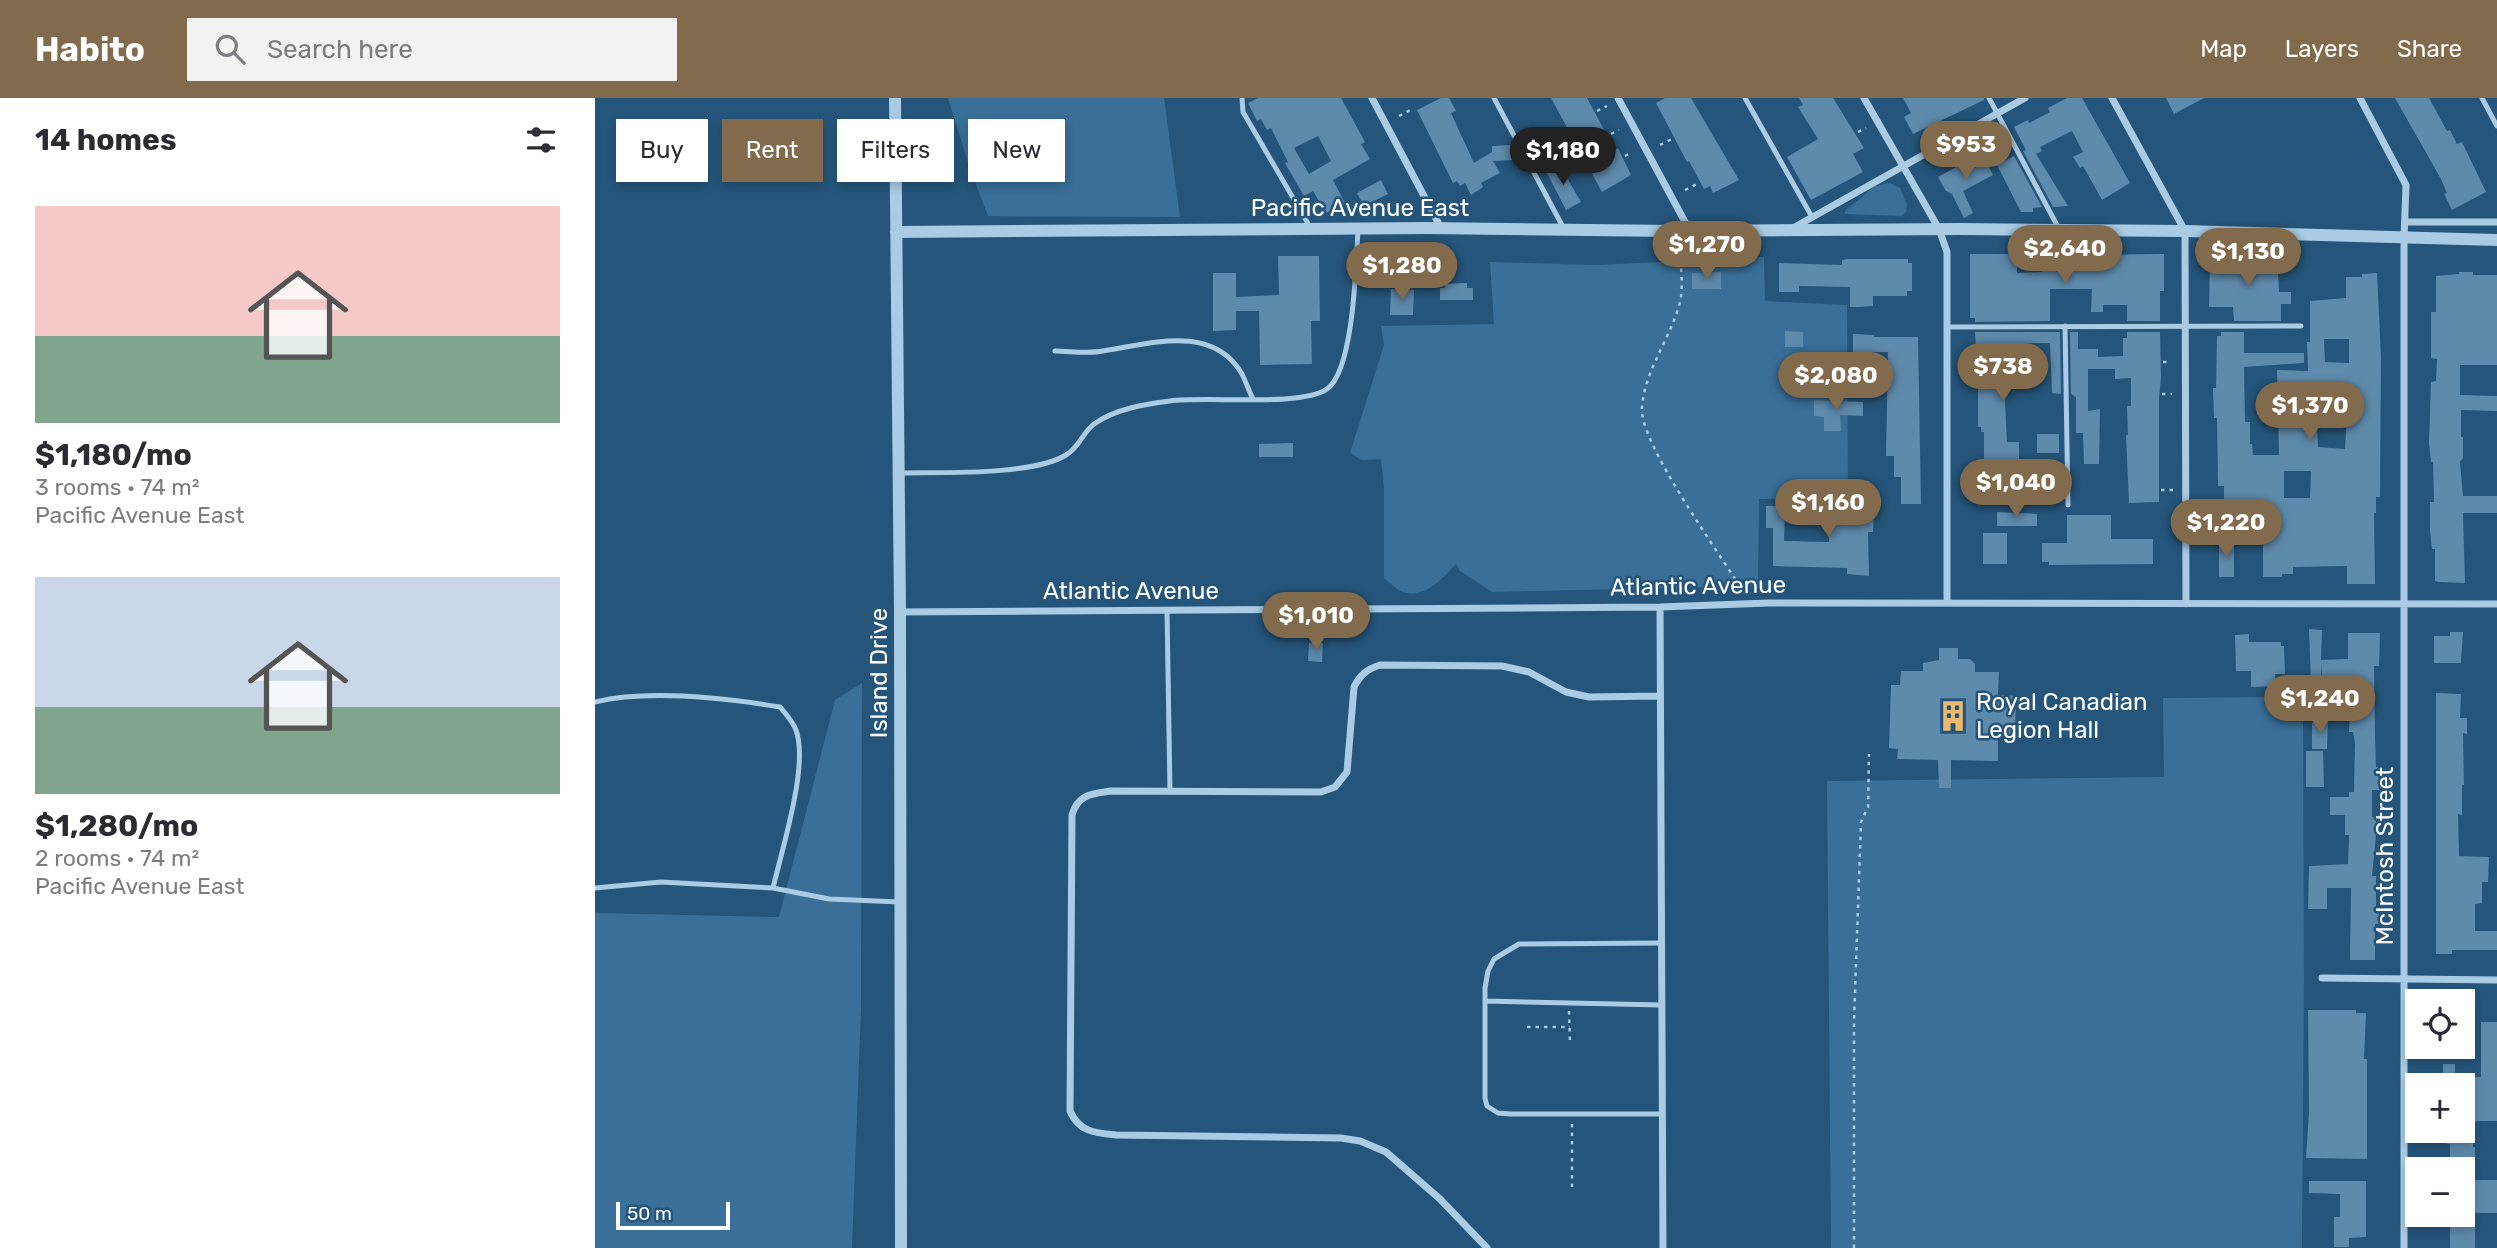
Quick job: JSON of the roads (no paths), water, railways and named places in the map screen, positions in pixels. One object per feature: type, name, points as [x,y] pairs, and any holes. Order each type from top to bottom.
[{"type":"street","name":"Island Drive","points":[[895,98],[900,612],[901,1248]]},
{"type":"street","points":[[1372,98],[1441,229]]},
{"type":"street","points":[[1618,98],[1685,231]]},
{"type":"street","points":[[1864,98],[1939,229],[1947,252],[1947,603]]},
{"type":"street","points":[[1789,230],[2025,98]]},
{"type":"street","points":[[2112,98],[2185,231],[2186,604]]},
{"type":"street","name":"McIntosh Street","points":[[2360,98],[2406,185],[2404,1248]]},
{"type":"street","points":[[2405,222],[2497,222]]},
{"type":"street","name":"Pacific Avenue East","points":[[896,232],[1939,229],[2185,231],[2497,240]]},
{"type":"street","name":"Atlantic Avenue","points":[[900,612],[1947,603],[2497,604]]},
{"type":"street","points":[[1660,607],[1663,1248]]},
{"type":"street","points":[[1487,1248],[1440,1199],[1386,1152],[1360,1141],[1341,1138],[1116,1135],[1091,1132],[1074,1119],[1070,1111],[1072,815],[1079,799],[1089,794],[1111,791],[1321,792],[1335,787],[1347,772],[1355,687],[1359,677],[1368,669],[1380,665],[1502,666],[1529,672],[1566,692],[1589,697],[1660,696]]},
{"type":"street","points":[[2322,978],[2497,980]]},
{"type":"lane","points":[[1242,98],[1243,112],[1311,229]]},
{"type":"lane","points":[[1495,98],[1564,230]]},
{"type":"lane","points":[[1745,98],[1812,217]]},
{"type":"lane","points":[[1989,98],[2060,230]]},
{"type":"lane","points":[[2482,98],[2497,127]]},
{"type":"lane","points":[[898,473],[976,472],[1043,464],[1066,456],[1094,424],[1134,407],[1172,400],[1303,399],[1328,389],[1339,375],[1353,310],[1359,229]]},
{"type":"lane","points":[[2065,326],[2068,505]]},
{"type":"lane","points":[[1947,327],[2301,326]]},
{"type":"lane","points":[[1055,351],[1101,352],[1149,342],[1199,341],[1221,351],[1241,372],[1253,399]]},
{"type":"lane","points":[[1167,610],[1170,792]]},
{"type":"lane","points":[[595,702],[658,696],[739,700],[780,707],[796,727],[800,748],[799,771],[773,888]]},
{"type":"lane","points":[[595,888],[661,882],[773,888],[829,899],[900,902]]},
{"type":"lane","points":[[1661,943],[1519,944],[1494,959],[1488,971],[1485,1001],[1485,1098],[1487,1106],[1498,1113],[1662,1114]]},
{"type":"lane","points":[[1485,1001],[1662,1005]]},
{"type":"place","name":"Royal Canadian Legion Hall","points":[[1953,716]]}]
